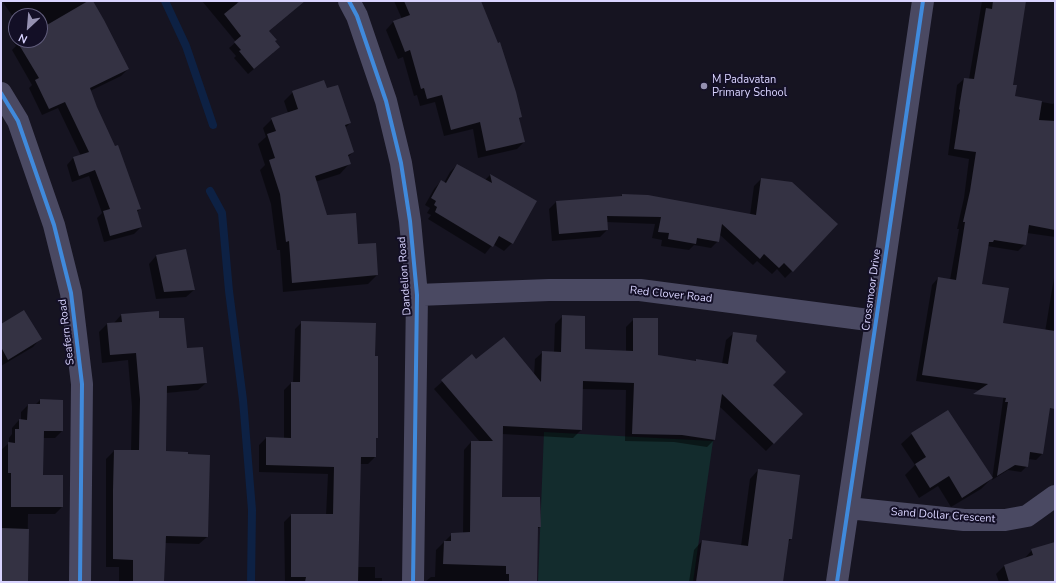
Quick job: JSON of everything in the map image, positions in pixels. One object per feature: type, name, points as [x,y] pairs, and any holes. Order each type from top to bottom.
[{"type":"street","name":"Dandelion Road","points":[[349,1],[357,16],[386,102],[401,163],[410,221],[417,295],[413,582]]},
{"type":"street","name":"Crossmoor Drive","points":[[837,582],[923,1]]},
{"type":"street","name":"Seafern Road","points":[[1,93],[18,121],[54,225],[71,293],[82,384],[80,582]]},
{"type":"street","name":"Red Clover Road","points":[[417,295],[549,290],[640,290],[876,321]]},
{"type":"street","name":"Sand Dollar Crescent","points":[[848,508],[964,520],[1005,520],[1027,516],[1055,496]]},
{"type":"green space","points":[[544,432],[713,441],[693,582],[538,582]]},
{"type":"building","points":[[88,1],[93,1],[129,69],[90,88],[115,146],[118,145],[141,209],[137,210],[142,227],[110,236],[103,211],[110,209],[95,170],[79,176],[73,157],[89,152],[65,102],[49,109],[35,80],[39,78],[21,48],[48,48],[48,24]]},
{"type":"building","points":[[240,1],[305,1],[269,31],[277,40],[275,41],[280,47],[254,69],[239,51],[241,50],[234,42],[241,36],[224,14]]},
{"type":"building","points":[[404,1],[481,1],[498,43],[500,42],[516,92],[522,117],[519,118],[525,142],[486,151],[480,122],[451,130],[442,95],[427,99],[424,88],[421,89],[410,50],[405,52],[393,21],[410,15]]},
{"type":"building","points":[[993,1],[1026,1],[1013,85],[1017,85],[1015,96],[1042,101],[1039,120],[1055,121],[1055,230],[1029,225],[1026,245],[994,240],[993,242],[989,242],[982,284],[1009,288],[1003,323],[1055,331],[1055,409],[1050,408],[1043,454],[1030,452],[1028,467],[1015,465],[997,476],[1008,402],[1005,402],[1006,398],[973,394],[988,384],[922,375],[938,277],[956,280],[965,222],[963,222],[970,191],[976,152],[954,149],[959,109],[964,78],[974,79],[986,8],[992,9]]},
{"type":"building","points":[[324,80],[327,88],[338,85],[351,123],[345,125],[354,152],[348,155],[351,164],[315,176],[327,215],[356,213],[358,244],[376,243],[378,275],[292,283],[289,241],[286,242],[280,194],[269,160],[275,158],[267,134],[276,131],[271,118],[298,109],[292,91]]},
{"type":"building","points":[[457,164],[492,183],[490,174],[537,201],[513,244],[499,236],[493,247],[435,212],[437,207],[434,205],[436,201],[431,198],[441,180],[446,183]]},
{"type":"building","points":[[761,178],[792,182],[838,224],[793,272],[784,263],[779,268],[764,254],[760,259],[722,224],[719,242],[697,238],[696,244],[668,239],[669,233],[658,232],[661,217],[607,216],[608,230],[559,234],[556,201],[622,196],[622,194],[648,195],[756,215]]},
{"type":"building","points":[[186,249],[195,290],[164,292],[156,255]]},
{"type":"building","points":[[24,310],[42,339],[8,360],[1,347],[1,324]]},
{"type":"building","points":[[159,311],[159,318],[184,318],[187,348],[203,347],[207,383],[167,386],[166,451],[210,455],[208,537],[166,536],[164,582],[133,582],[133,560],[113,559],[113,490],[114,450],[139,450],[140,399],[136,353],[110,355],[107,323],[122,322],[121,314]]},
{"type":"building","points":[[562,315],[585,316],[585,349],[633,351],[633,318],[658,318],[658,355],[696,361],[696,359],[728,364],[733,332],[757,335],[756,341],[786,372],[773,385],[803,414],[774,444],[722,394],[715,440],[682,435],[632,434],[634,383],[583,381],[582,430],[503,426],[502,497],[540,497],[541,527],[538,527],[537,582],[509,582],[509,574],[506,574],[506,566],[443,564],[444,541],[451,541],[451,533],[470,532],[471,441],[493,441],[441,380],[472,354],[476,359],[504,337],[541,382],[542,351],[561,352]]},
{"type":"building","points":[[301,321],[376,323],[375,356],[378,356],[378,438],[376,438],[376,457],[361,457],[358,582],[305,582],[306,577],[291,577],[291,514],[333,514],[334,467],[266,465],[266,437],[291,438],[291,382],[300,382]]},
{"type":"building","points":[[40,399],[63,400],[63,431],[44,431],[43,475],[63,475],[63,507],[11,507],[11,473],[8,473],[8,442],[15,443],[15,429],[19,429],[19,419],[27,420],[28,404],[40,404]]},
{"type":"building","points":[[948,410],[993,478],[962,498],[949,476],[930,488],[915,464],[926,457],[911,433]]},
{"type":"building","points":[[758,469],[800,475],[792,539],[789,539],[783,582],[696,582],[702,540],[748,546]]},
{"type":"building","points":[[1,528],[29,529],[28,582],[1,582]]},
{"type":"building","points":[[1055,542],[1055,582],[1009,582],[1004,565],[1033,555],[1031,549]]},
{"type":"waterway","points":[[165,1],[186,46],[213,125]]},
{"type":"waterway","points":[[210,191],[222,213],[229,291],[243,400],[252,510],[251,582]]},
{"type":"cycle path","points":[[349,1],[357,16],[386,101],[401,163],[410,221],[417,295],[413,582]]},
{"type":"cycle path","points":[[837,582],[923,1]]},
{"type":"cycle path","points":[[1,93],[18,121],[54,225],[71,293],[82,384],[80,582]]},
{"type":"place","name":"M Padavatan Primary School","points":[[704,86]]}]
